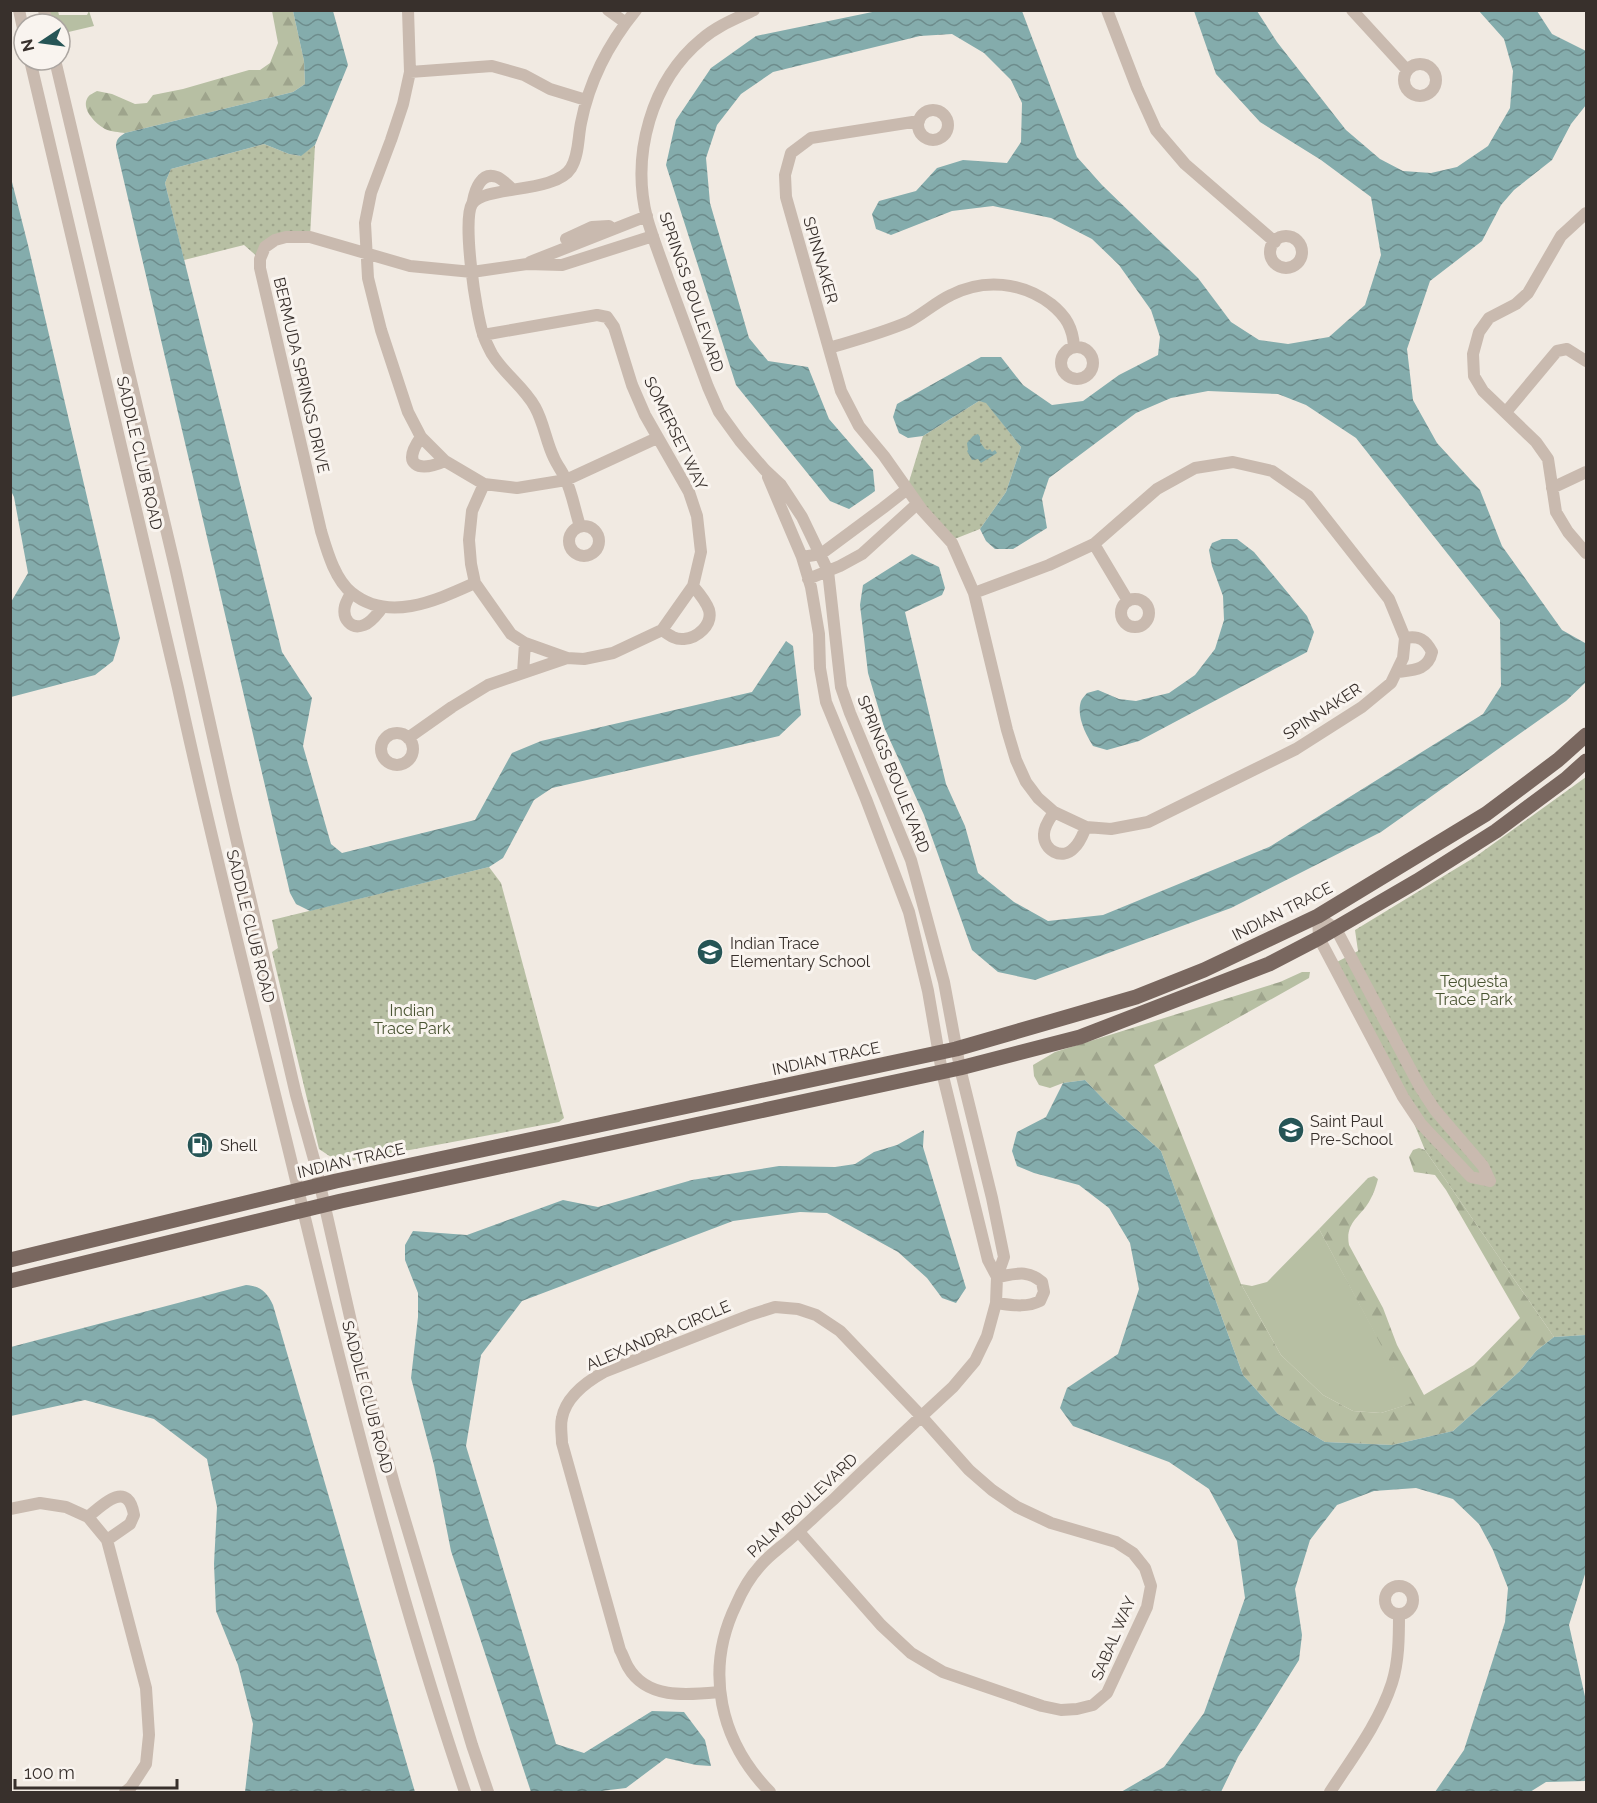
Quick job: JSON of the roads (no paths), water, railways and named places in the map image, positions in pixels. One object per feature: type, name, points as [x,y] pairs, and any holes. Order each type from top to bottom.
[{"type":"main road","name":"INDIAN TRACE","points":[[10,1260],[320,1185],[938,1054],[1136,997],[1204,970],[1318,916],[1486,814],[1558,760],[1587,735]]},
{"type":"main road","points":[[10,1281],[325,1205],[960,1068],[1080,1037],[1259,968],[1319,939],[1496,831],[1587,761]]},
{"type":"street","points":[[408,10],[410,72],[397,122],[370,193],[365,223],[368,278],[381,330],[408,412],[422,437],[445,461],[484,484],[517,488],[566,480],[657,438]]},
{"type":"street","points":[[608,10],[626,23]]},
{"type":"street","points":[[474,201],[483,196],[525,188],[563,177],[572,166],[586,100],[601,62],[636,10]]},
{"type":"street","name":"SPRINGS BOULEVARD","points":[[753,10],[723,24],[701,39],[679,63],[654,104],[644,142],[642,180],[647,216],[719,412],[740,441],[780,484],[802,517],[828,571],[841,687],[911,860],[944,982],[960,1068]]},
{"type":"street","points":[[1107,10],[1156,130],[1185,164],[1275,242]]},
{"type":"street","points":[[1352,10],[1407,70]]},
{"type":"street","points":[[410,72],[492,66],[524,75],[550,89],[586,100]]},
{"type":"street","name":"SADDLE CLUB ROAD","points":[[33,72],[199,786],[302,1211],[353,1410],[417,1642],[465,1792]]},
{"type":"street","name":"SADDLE CLUB ROAD","points":[[58,72],[360,1361],[469,1734],[489,1792]]},
{"type":"street","name":"SPINNAKER","points":[[919,121],[811,138],[791,153],[785,175],[786,196],[841,391],[859,426],[884,456],[919,507],[952,543],[974,593],[1016,760],[1026,782],[1038,798],[1054,812],[1086,827],[1112,829],[1148,822],[1296,749],[1362,707],[1391,683],[1398,672],[1403,658],[1405,638]]},
{"type":"street","points":[[512,189],[497,177],[490,176],[482,179],[475,188],[469,221],[475,304],[483,335],[500,367],[520,386],[535,408],[554,460],[566,480],[579,526]]},
{"type":"street","points":[[1587,213],[1561,236],[1528,293],[1516,304],[1489,318],[1479,332],[1473,354],[1474,375],[1484,391],[1536,442],[1548,459],[1556,512],[1568,532],[1587,553]]},
{"type":"street","name":"BERMUDA SPRINGS DRIVE","points":[[526,264],[562,240],[592,227],[624,225],[647,216]]},
{"type":"street","name":"BERMUDA SPRINGS DRIVE","points":[[351,593],[329,557],[321,531],[260,268],[260,259],[265,247],[275,240],[286,237],[310,237],[410,266],[472,272],[526,264],[562,265],[653,236]]},
{"type":"street","points":[[829,348],[886,332],[920,316],[951,294],[981,285],[1011,285],[1034,293],[1066,318],[1074,337],[1074,347]]},
{"type":"street","name":"SOMERSET WAY","points":[[408,738],[452,706],[488,685],[567,658],[585,659],[613,653],[662,630],[693,585],[701,552],[697,516],[689,492],[657,438],[632,385],[614,327],[607,317],[597,315],[483,335]]},
{"type":"street","points":[[1506,412],[1557,351],[1567,349],[1587,362]]},
{"type":"street","points":[[422,437],[413,450],[413,460],[418,466],[423,468],[434,466],[445,461]]},
{"type":"street","points":[[974,593],[1039,570],[1094,544],[1157,489],[1195,468],[1233,462],[1272,471],[1308,496],[1389,599],[1405,638],[1412,636],[1427,643],[1432,652],[1425,666],[1416,670],[1398,672]]},
{"type":"street","name":"SPRINGS BOULEVARD","points":[[765,470],[802,557],[808,579],[819,634],[820,668],[826,702],[909,912],[928,991],[942,1072]]},
{"type":"street","points":[[1552,488],[1587,472]]},
{"type":"street","points":[[484,484],[472,511],[469,540],[475,583],[511,634],[525,643],[567,658]]},
{"type":"street","points":[[802,557],[821,554],[906,490]]},
{"type":"street","points":[[808,579],[862,554],[919,507]]},
{"type":"street","points":[[1094,544],[1128,601]]},
{"type":"street","points":[[382,608],[372,620],[356,627],[349,624],[344,617],[345,605],[351,593],[382,608],[416,606],[435,601],[475,583]]},
{"type":"street","points":[[662,630],[671,637],[682,639],[693,637],[710,621],[707,605],[693,585]]},
{"type":"street","points":[[523,673],[525,643]]},
{"type":"street","points":[[1054,812],[1044,832],[1045,844],[1050,850],[1059,854],[1074,849],[1086,827]]},
{"type":"street","points":[[1318,916],[1336,929],[1419,1087],[1435,1110],[1483,1166],[1490,1181],[1471,1177],[1421,1124],[1403,1097],[1319,939],[1318,916]]},
{"type":"street","name":"PALM BOULEVARD","points":[[770,1792],[755,1777],[738,1750],[726,1722],[720,1692],[719,1655],[729,1619],[744,1588],[760,1566],[953,1387],[975,1361],[992,1322],[996,1303],[997,1277],[1004,1257],[960,1068]]},
{"type":"street","name":"PALM BOULEVARD","points":[[942,1072],[988,1260],[997,1277]]},
{"type":"street","points":[[975,1202],[992,1198]]},
{"type":"street","points":[[996,1303],[1033,1305],[1040,1301],[1044,1292],[1042,1281],[1034,1275],[1024,1273],[997,1277]]},
{"type":"street","name":"ALEXANDRA CIRCLE","points":[[720,1692],[688,1695],[665,1694],[642,1683],[629,1669],[620,1650],[562,1443],[562,1418],[570,1400],[586,1383],[604,1372],[775,1307],[798,1309],[816,1316],[840,1331],[921,1416]]},
{"type":"street","name":"SABAL WAY","points":[[799,1532],[881,1625],[912,1653],[943,1672],[1042,1706],[1061,1710],[1077,1709],[1092,1704],[1107,1693],[1147,1607],[1151,1586],[1145,1568],[1133,1553],[1116,1542],[1051,1522],[1017,1507],[969,1470],[921,1416]]},
{"type":"street","points":[[88,1516],[110,1499],[120,1496],[128,1499],[134,1515],[130,1524],[107,1540]]},
{"type":"street","points":[[10,1509],[40,1503],[66,1507],[88,1516],[107,1540],[146,1688],[149,1735],[146,1764],[131,1787],[125,1792]]},
{"type":"street","points":[[1330,1792],[1374,1724],[1392,1682],[1398,1642],[1399,1614]]},
{"type":"water","points":[[882,10],[1022,11],[1077,157],[1102,185],[1198,278],[1231,322],[1259,340],[1288,344],[1329,337],[1365,305],[1381,255],[1371,197],[1321,160],[1260,122],[1216,74],[1194,11],[1257,11],[1277,42],[1346,130],[1380,159],[1403,171],[1431,173],[1457,167],[1488,146],[1510,108],[1513,71],[1504,39],[1479,11],[1537,11],[1552,34],[1586,51],[1586,105],[1571,124],[1552,160],[1514,190],[1501,205],[1482,241],[1430,281],[1407,349],[1413,400],[1437,443],[1480,490],[1502,546],[1562,630],[1585,643],[1586,682],[1566,701],[1381,832],[1231,908],[1035,980],[998,972],[972,950],[924,815],[884,727],[868,673],[860,605],[863,585],[912,554],[939,567],[945,588],[942,595],[905,612],[946,784],[965,826],[978,873],[1014,902],[1048,921],[1103,915],[1269,847],[1483,714],[1501,686],[1500,620],[1356,438],[1306,405],[1278,394],[1208,391],[1171,398],[1136,413],[1049,478],[1042,499],[1047,528],[1013,549],[995,549],[986,541],[980,529],[1006,492],[1021,447],[986,403],[979,401],[923,436],[908,438],[899,433],[893,417],[897,404],[981,357],[1001,357],[1023,385],[1052,405],[1083,401],[1119,375],[1158,355],[1160,337],[1151,310],[1119,265],[1092,239],[1051,218],[993,206],[952,211],[891,235],[876,229],[872,214],[879,201],[916,191],[937,168],[963,160],[1007,163],[1021,142],[1022,103],[1011,80],[984,53],[952,34],[920,36],[773,72],[741,94],[717,125],[706,158],[710,203],[749,338],[768,361],[808,367],[829,419],[873,470],[875,491],[871,494],[849,509],[830,501],[736,385],[666,165],[676,120],[711,68],[756,36]]},
{"type":"water","points":[[293,11],[333,11],[348,65],[315,145],[301,156],[264,144],[171,169],[165,183],[282,652],[312,698],[303,746],[331,844],[342,853],[475,820],[512,753],[541,741],[752,692],[786,641],[793,646],[801,715],[779,736],[552,788],[534,800],[503,858],[489,867],[310,911],[296,904],[290,893],[116,147],[118,138],[125,133],[293,92],[305,84],[304,61]]},
{"type":"water","points":[[11,178],[120,638],[113,661],[95,675],[11,697],[11,602],[28,573],[14,497],[10,489]]},
{"type":"water","points":[[978,434],[985,449],[990,449],[992,452],[995,450],[997,453],[981,463],[978,459],[972,460],[967,451],[967,443]]},
{"type":"water","points":[[1222,539],[1237,539],[1254,552],[1307,616],[1314,632],[1307,652],[1139,741],[1107,750],[1093,746],[1085,731],[1080,713],[1081,701],[1087,693],[1098,690],[1119,699],[1136,701],[1169,693],[1195,675],[1215,649],[1224,620],[1223,596],[1209,550],[1212,543]]},
{"type":"water","points":[[1085,1080],[1161,1151],[1243,1375],[1278,1414],[1325,1442],[1392,1445],[1453,1431],[1520,1371],[1536,1351],[1554,1337],[1586,1335],[1586,1571],[1569,1625],[1586,1701],[1586,1781],[1546,1782],[1530,1792],[1435,1792],[1464,1750],[1505,1622],[1508,1588],[1493,1550],[1479,1524],[1453,1499],[1416,1488],[1374,1491],[1337,1505],[1310,1540],[1295,1589],[1302,1635],[1299,1660],[1238,1757],[1221,1792],[1121,1792],[1164,1767],[1204,1713],[1245,1598],[1237,1541],[1209,1489],[1169,1462],[1073,1426],[1060,1408],[1067,1388],[1118,1354],[1139,1289],[1130,1243],[1109,1208],[1079,1185],[1017,1166],[1012,1151],[1017,1132],[1046,1117],[1063,1083]]},
{"type":"water","points":[[924,1130],[923,1147],[966,1288],[956,1303],[942,1298],[927,1278],[898,1252],[827,1213],[800,1212],[733,1221],[522,1301],[481,1355],[466,1446],[556,1744],[584,1753],[652,1711],[684,1712],[705,1740],[711,1766],[666,1758],[626,1788],[593,1792],[531,1792],[451,1551],[434,1465],[411,1378],[418,1317],[418,1293],[405,1260],[405,1245],[413,1231],[467,1235],[563,1200],[598,1207],[692,1180],[779,1166],[835,1167],[855,1164],[874,1152],[897,1145]]},
{"type":"water","points":[[246,1285],[262,1290],[273,1305],[415,1792],[245,1792],[253,1724],[238,1665],[216,1611],[214,1564],[217,1507],[207,1459],[154,1419],[85,1400],[11,1416],[11,1347]]},
{"type":"place","name":"Indian Trace Elementary School","points":[[710,952]]},
{"type":"place","name":"Saint Paul Pre-School","points":[[1291,1130]]},
{"type":"place","name":"Shell","points":[[200,1145]]},
{"type":"park label","name":"Tequesta Trace Park","points":[[1474,990]]},
{"type":"park label","name":"Indian Trace Park","points":[[412,1019]]}]
